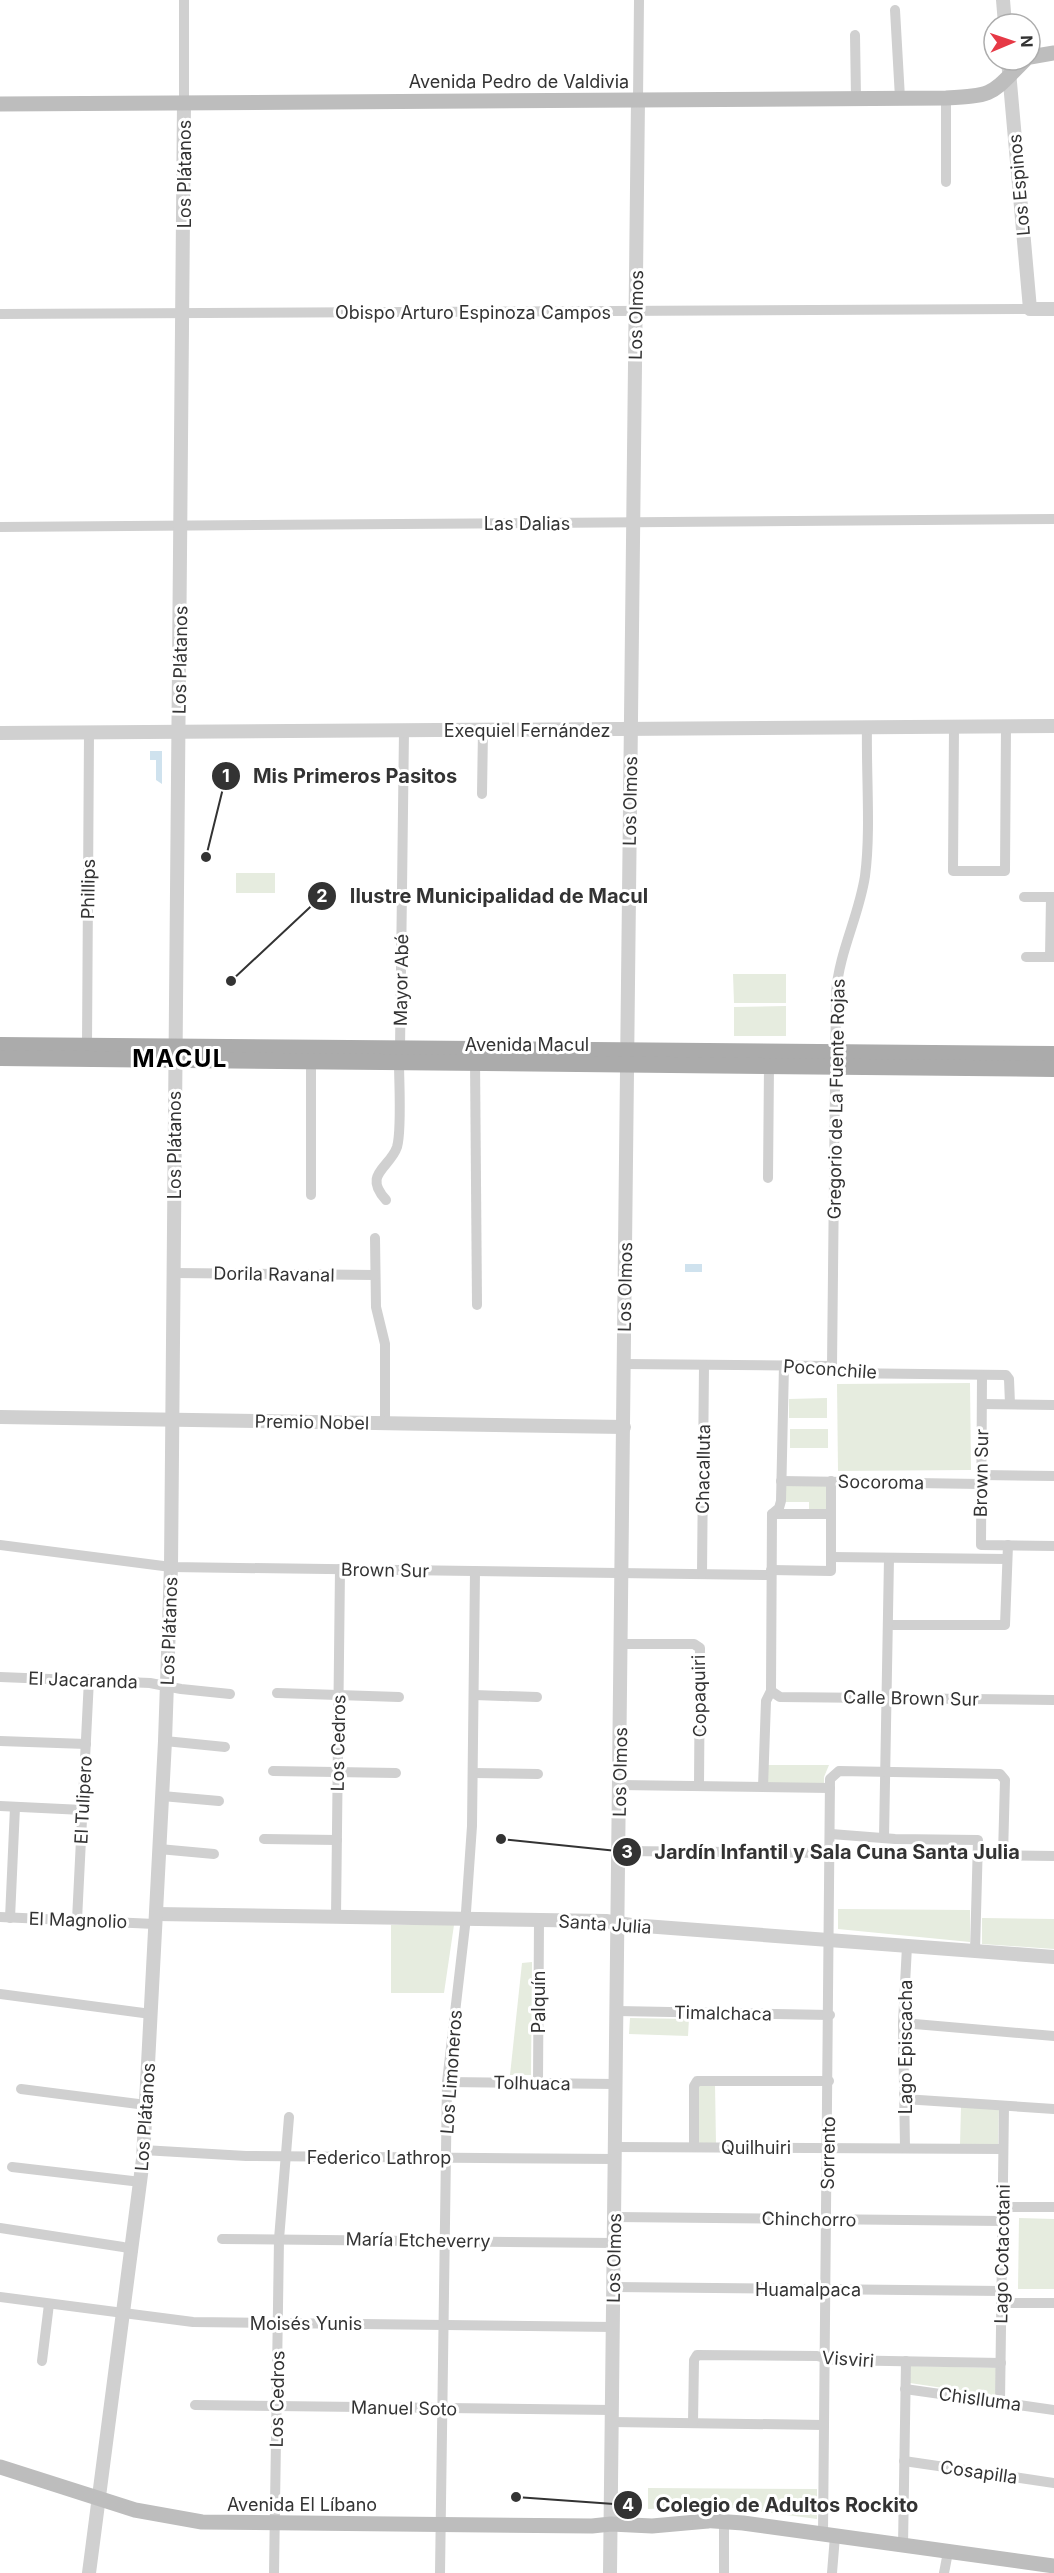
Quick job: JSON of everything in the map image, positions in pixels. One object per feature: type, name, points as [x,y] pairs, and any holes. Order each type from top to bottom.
[{"type":"main road","name":"Avenida Pedro de Valdivia","points":[[0,104],[946,98],[984,95],[996,90],[1014,72]]},
{"type":"main road","name":"Avenida Macul","points":[[0,1045],[87,1045],[311,1061],[400,1055]]},
{"type":"main road","name":"Avenida Macul","points":[[0,1058],[175,1053],[836,1059],[1054,1054]]},
{"type":"main road","name":"Avenida Macul","points":[[628,1057],[769,1065],[836,1059],[1054,1069]]},
{"type":"main road","name":"Avenida El Líbano","points":[[0,2467],[152,2515],[183,2520],[222,2523],[592,2526],[610,2524],[652,2526],[708,2521],[1054,2566]]},
{"type":"street","name":"Los Plátanos","points":[[89,2573],[141,2182],[165,1741],[171,1567],[182,526],[184,0]]},
{"type":"street","name":"Los Olmos","points":[[610,2573],[639,0]]},
{"type":"street","points":[[895,10],[900,98]]},
{"type":"street","points":[[855,35],[856,98]]},
{"type":"street","name":"Los Espinos","points":[[1009,72],[1030,309]]},
{"type":"street","points":[[946,98],[946,182]]},
{"type":"street","name":"Obispo Arturo Espinoza Campos","points":[[0,314],[1054,309]]},
{"type":"street","name":"Las Dalias","points":[[0,527],[1054,519]]},
{"type":"street","points":[[954,727],[953,870],[1005,871],[1006,726]]},
{"type":"street","name":"Exequiel Fernández","points":[[0,733],[1054,726]]},
{"type":"street","name":"Gregorio de La Fuente Rojas","points":[[832,1366],[836,993],[840,962],[866,868],[867,727]]},
{"type":"street","name":"Mayor Abé","points":[[386,1200],[379,1192],[376,1183],[382,1167],[397,1149],[404,730]]},
{"type":"street","points":[[482,794],[483,730]]},
{"type":"street","name":"Phillips","points":[[87,1045],[89,733]]},
{"type":"street","points":[[1024,897],[1052,897],[1052,957],[1026,957]]},
{"type":"street","points":[[474,1056],[477,1305]]},
{"type":"street","points":[[311,1061],[311,1195]]},
{"type":"street","points":[[768,1178],[769,1065]]},
{"type":"street","points":[[375,1238],[376,1307],[385,1344],[385,1424]]},
{"type":"street","name":"Dorila Ravanal","points":[[173,1273],[375,1275]]},
{"type":"street","name":"Poconchile","points":[[624,1364],[832,1366],[833,1371],[838,1373],[1008,1377],[1010,1404]]},
{"type":"street","name":"Chacalluta","points":[[702,1574],[704,1365]]},
{"type":"street","points":[[763,1787],[766,1701],[771,1691],[772,1514],[780,1505],[784,1365]]},
{"type":"street","name":"Brown Sur","points":[[982,1375],[981,1545],[1054,1546]]},
{"type":"street","points":[[982,1404],[1054,1405]]},
{"type":"street","name":"Premio Nobel","points":[[0,1417],[624,1427]]},
{"type":"street","name":"Socoroma","points":[[781,1481],[981,1480],[1054,1476]]},
{"type":"street","points":[[831,1481],[831,1557],[1007,1559]]},
{"type":"street","points":[[772,1514],[831,1514]]},
{"type":"street","name":"Brown Sur","points":[[0,1545],[171,1567],[622,1574],[831,1571],[831,1557]]},
{"type":"street","points":[[888,1624],[1005,1625],[1008,1545]]},
{"type":"street","points":[[884,1838],[890,1558]]},
{"type":"street","name":"Los Cedros","points":[[336,1917],[340,1569]]},
{"type":"street","name":"Los Limoneros","points":[[440,2573],[447,2082],[466,1919],[473,1773],[475,1571]]},
{"type":"street","name":"Copaquiri","points":[[621,1644],[694,1644],[700,1648],[699,1786]]},
{"type":"street","name":"El Jacaranda","points":[[0,1677],[89,1679],[167,1685],[181,1689],[230,1694]]},
{"type":"street","name":"El Tulipero","points":[[77,1920],[89,1679]]},
{"type":"street","name":"Calle Brown Sur","points":[[771,1691],[780,1697],[1054,1700]]},
{"type":"street","points":[[277,1694],[399,1697]]},
{"type":"street","points":[[474,1695],[537,1697]]},
{"type":"street","points":[[0,1741],[86,1744]]},
{"type":"street","points":[[165,1741],[225,1747]]},
{"type":"street","points":[[273,1771],[396,1773]]},
{"type":"street","name":"Sorrento","points":[[832,2573],[824,2425],[830,2014],[830,1779],[839,1772],[886,1772]]},
{"type":"street","points":[[886,1772],[1003,1775],[1005,1780],[1003,1855]]},
{"type":"street","points":[[473,1773],[538,1774]]},
{"type":"street","points":[[620,1785],[830,1788]]},
{"type":"street","points":[[162,1796],[219,1801]]},
{"type":"street","points":[[0,1806],[83,1810]]},
{"type":"street","points":[[5,1917],[15,1807]]},
{"type":"street","points":[[831,1834],[884,1838],[978,1840],[975,1951]]},
{"type":"street","points":[[264,1839],[336,1840]]},
{"type":"street","points":[[159,1849],[214,1854]]},
{"type":"street","points":[[619,1851],[831,1852]]},
{"type":"street","points":[[977,1854],[1054,1856]]},
{"type":"street","name":"El Magnolio","points":[[5,1917],[77,1920],[156,1919]]},
{"type":"street","name":"Santa Julia","points":[[156,1919],[336,1917],[618,1923],[1054,1957]]},
{"type":"street","name":"Palquín","points":[[538,2083],[539,1920]]},
{"type":"street","name":"Lago Episcacha","points":[[905,2148],[903,2023],[906,1946]]},
{"type":"street","points":[[0,1994],[151,2014]]},
{"type":"street","name":"Timalchaca","points":[[617,2012],[830,2014]]},
{"type":"street","points":[[903,2023],[1054,2036]]},
{"type":"street","points":[[694,2147],[694,2086],[697,2081],[829,2080]]},
{"type":"street","name":"Tolhuaca","points":[[447,2082],[616,2084]]},
{"type":"street","points":[[21,2089],[146,2104]]},
{"type":"street","points":[[904,2099],[1054,2109]]},
{"type":"street","name":"Lago Cotacotani","points":[[1000,2402],[1004,2106]]},
{"type":"street","name":"Los Cedros","points":[[274,2573],[279,2239],[289,2118]]},
{"type":"street","name":"Quilhuiri","points":[[616,2153],[694,2147],[1003,2149]]},
{"type":"street","name":"Federico Lathrop","points":[[143,2150],[285,2156],[446,2157],[616,2153]]},
{"type":"street","name":"Los Plátanos","points":[[12,2167],[141,2182]]},
{"type":"street","points":[[1002,2207],[1054,2207]]},
{"type":"street","name":"Chinchorro","points":[[615,2217],[1002,2220]]},
{"type":"street","points":[[0,2228],[133,2250]]},
{"type":"street","name":"María Etcheverry","points":[[222,2239],[614,2243]]},
{"type":"street","name":"Huamalpaca","points":[[614,2287],[1002,2291]]},
{"type":"street","name":"Moisés Yunis","points":[[0,2297],[193,2322],[613,2327]]},
{"type":"street","points":[[1001,2303],[1054,2303]]},
{"type":"street","points":[[42,2361],[49,2304]]},
{"type":"street","name":"Visviri","points":[[693,2423],[695,2356],[817,2356],[833,2361],[1001,2362]]},
{"type":"street","points":[[903,2546],[906,2361]]},
{"type":"street","name":"Chislluma","points":[[905,2389],[1054,2410]]},
{"type":"street","name":"Manuel Soto","points":[[195,2405],[443,2408],[612,2416]]},
{"type":"street","points":[[612,2416],[693,2423],[824,2425]]},
{"type":"street","name":"Cosapilla","points":[[904,2461],[1054,2483]]},
{"type":"street","points":[[724,2522],[724,2573]]},
{"type":"street","points":[[944,2573],[948,2552]]},
{"type":"shaded area","points":[[236,873],[275,873],[275,893],[236,893]]},
{"type":"shaded area","points":[[733,974],[786,974],[786,1003],[734,1003]]},
{"type":"shaded area","points":[[786,1006],[786,1036],[734,1036],[734,1007]]},
{"type":"shaded area","points":[[970,1383],[971,1470],[838,1471],[837,1384]]},
{"type":"shaded area","points":[[827,1398],[827,1418],[789,1418],[789,1399]]},
{"type":"shaded area","points":[[790,1429],[828,1429],[828,1448],[790,1448]]},
{"type":"shaded area","points":[[827,1484],[828,1510],[809,1510],[809,1502],[786,1502],[786,1485]]},
{"type":"shaded area","points":[[766,1765],[829,1765],[824,1783],[766,1783]]},
{"type":"shaded area","points":[[838,1909],[970,1910],[970,1942],[838,1929]]},
{"type":"shaded area","points":[[982,1918],[1054,1919],[1054,1949],[982,1944]]},
{"type":"shaded area","points":[[391,1925],[454,1925],[444,1993],[391,1993]]},
{"type":"shaded area","points":[[532,1962],[531,2075],[510,2075],[522,1963]]},
{"type":"shaded area","points":[[630,2018],[689,2019],[688,2036],[629,2034]]},
{"type":"shaded area","points":[[715,2084],[716,2144],[698,2144],[697,2085]]},
{"type":"shaded area","points":[[961,2107],[999,2108],[998,2146],[960,2145]]},
{"type":"shaded area","points":[[1019,2218],[1054,2219],[1054,2289],[1018,2289]]},
{"type":"shaded area","points":[[910,2366],[996,2368],[996,2396],[910,2383]]},
{"type":"shaded area","points":[[648,2488],[817,2489],[817,2519],[719,2506],[648,2509]]},
{"type":"water","points":[[150,751],[162,751],[162,784],[156,780],[156,760],[150,760]]},
{"type":"water","points":[[685,1264],[702,1264],[702,1272],[685,1272]]},
{"type":"place","name":"Mis Primeros Pasitos","points":[[206,857]]},
{"type":"place","name":"Ilustre Municipalidad de Macul","points":[[231,981]]},
{"type":"place","name":"Jardín Infantil y Sala Cuna Santa Julia","points":[[501,1839]]},
{"type":"place","name":"Colegio de Adultos Rockito","points":[[516,2497]]},
{"type":"district","name":"MACUL","points":[[180,1058]]}]
